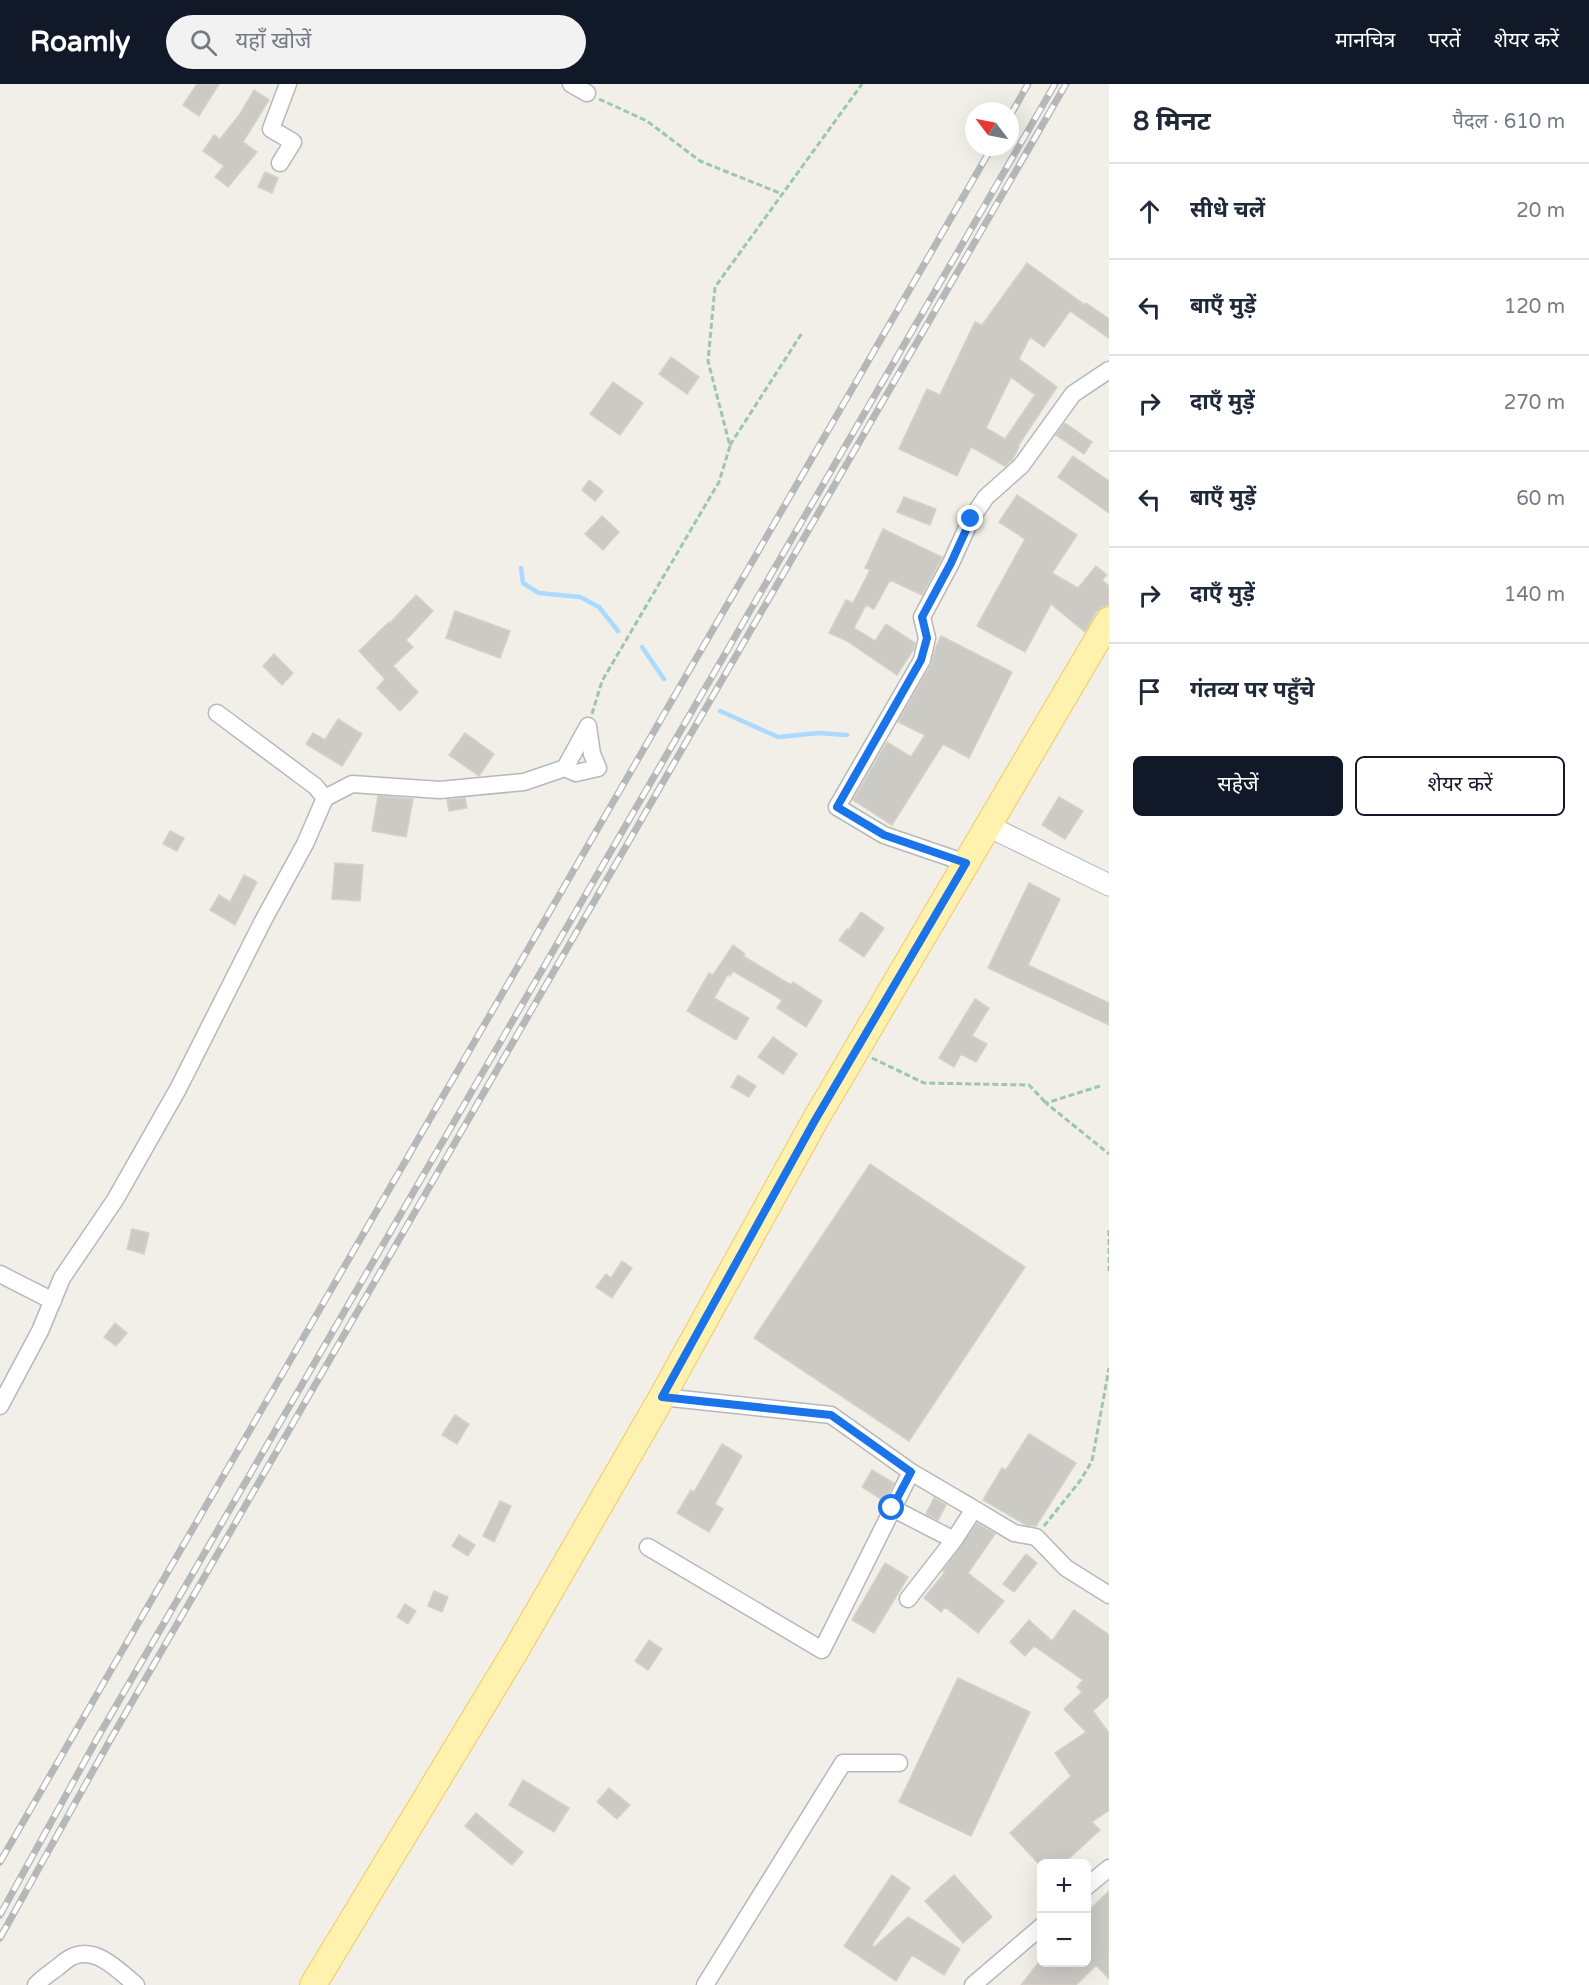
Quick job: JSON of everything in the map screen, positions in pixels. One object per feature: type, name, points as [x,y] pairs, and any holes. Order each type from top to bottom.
[{"type":"main road","points":[[313,1985],[516,1650],[662,1397],[814,1122],[1109,620]]},
{"type":"street","points":[[280,163],[293,142],[272,129],[288,84]]},
{"type":"street","points":[[571,84],[587,93]]},
{"type":"street","points":[[966,863],[884,835],[837,807],[921,660],[927,638],[922,617],[971,519],[986,497],[1021,466],[1073,394],[1109,370]]},
{"type":"street","points":[[217,713],[315,786],[325,798]]},
{"type":"street","points":[[565,768],[576,773],[598,768],[592,753],[588,726]]},
{"type":"street","points":[[0,1406],[40,1331],[62,1278],[115,1200],[178,1089],[264,919],[305,844],[325,798],[352,783],[440,790],[524,782],[565,768],[588,726]]},
{"type":"street","points":[[988,826],[1109,885]]},
{"type":"street","points":[[0,1274],[53,1301]]},
{"type":"street","points":[[662,1397],[831,1415],[911,1472],[1014,1533],[1036,1537],[1066,1568],[1109,1595]]},
{"type":"street","points":[[648,1547],[822,1650],[911,1472]]},
{"type":"street","points":[[892,1508],[954,1540]]},
{"type":"street","points":[[908,1599],[954,1540],[974,1509]]},
{"type":"street","points":[[705,1985],[843,1763],[899,1763]]},
{"type":"street","points":[[1091,1883],[1109,1868]]},
{"type":"street","points":[[973,1985],[1037,1929]]},
{"type":"street","points":[[36,1985],[73,1957],[86,1953],[114,1967],[136,1985]]},
{"type":"path","points":[[730,446],[708,361],[715,287],[862,84]]},
{"type":"path","points":[[587,93],[647,121],[700,161],[782,194]]},
{"type":"path","points":[[588,726],[602,681],[719,482],[730,446],[802,333]]},
{"type":"path","points":[[856,1051],[924,1083],[1029,1085],[1046,1103],[1109,1154]]},
{"type":"path","points":[[1046,1103],[1100,1086]]},
{"type":"path","points":[[1109,1230],[1109,1271]]},
{"type":"path","points":[[1036,1537],[1080,1481],[1092,1461],[1109,1368]]},
{"type":"building","points":[[197,84],[219,84],[199,116],[183,105]]},
{"type":"building","points":[[254,90],[269,100],[243,142],[257,152],[228,187],[215,177],[224,166],[203,151],[214,135],[220,139],[240,114]]},
{"type":"building","points":[[265,172],[278,178],[272,193],[258,187]]},
{"type":"building","points":[[1027,263],[1085,305],[1086,303],[1109,319],[1109,338],[1070,311],[1044,347],[1030,337],[1019,359],[1057,387],[1018,446],[1012,460],[1005,466],[971,447],[957,476],[899,449],[927,389],[940,395],[975,322],[982,325]],"holes":[[[1011,377],[1035,395],[1005,439],[986,428]]]},
{"type":"building","points":[[671,357],[699,377],[687,394],[659,374]]},
{"type":"building","points":[[613,382],[643,403],[620,435],[590,414]]},
{"type":"building","points":[[1065,423],[1092,442],[1084,454],[1056,435]]},
{"type":"building","points":[[1073,456],[1109,481],[1109,513],[1058,477]]},
{"type":"building","points":[[589,480],[603,491],[595,501],[582,490]]},
{"type":"building","points":[[1017,495],[1077,535],[1052,573],[1078,588],[1096,566],[1107,575],[1102,580],[1109,586],[1109,605],[1096,612],[1085,632],[1051,604],[1025,652],[977,626],[1025,539],[999,522]]},
{"type":"building","points":[[904,497],[936,509],[930,525],[897,512]]},
{"type":"building","points":[[602,516],[619,532],[603,550],[585,534]]},
{"type":"building","points":[[883,529],[942,557],[922,595],[890,580],[874,609],[866,605],[854,628],[875,641],[886,624],[915,643],[914,649],[897,675],[847,641],[829,633],[846,600],[853,603],[870,570],[865,568]]},
{"type":"building","points":[[416,595],[433,611],[406,640],[413,647],[393,666],[418,692],[400,711],[377,688],[385,679],[359,651]]},
{"type":"building","points":[[455,611],[510,631],[500,658],[446,638]]},
{"type":"building","points":[[941,636],[1012,672],[969,758],[943,744],[892,825],[853,800],[887,742],[911,757],[925,735],[898,722],[931,665]]},
{"type":"building","points":[[274,654],[293,673],[282,685],[263,666]]},
{"type":"building","points":[[338,719],[362,734],[342,766],[306,744],[313,733],[325,740]]},
{"type":"building","points":[[465,733],[494,754],[479,776],[449,755]]},
{"type":"building","points":[[378,796],[413,799],[406,837],[372,831]]},
{"type":"building","points":[[1059,797],[1083,811],[1065,839],[1042,825]]},
{"type":"building","points":[[465,798],[467,808],[449,811],[447,800]]},
{"type":"building","points":[[170,831],[184,838],[177,851],[163,844]]},
{"type":"building","points":[[335,863],[363,865],[360,901],[332,899]]},
{"type":"building","points":[[244,875],[257,882],[235,925],[210,910],[219,895],[230,902]]},
{"type":"building","points":[[1029,883],[1060,899],[1028,965],[1109,1003],[1109,1025],[988,968]]},
{"type":"building","points":[[861,912],[884,928],[864,957],[839,940]]},
{"type":"building","points":[[733,945],[745,954],[743,956],[791,985],[793,982],[822,1001],[806,1027],[777,1008],[782,1000],[733,971],[730,976],[728,974],[714,998],[749,1018],[736,1040],[687,1011],[709,973],[713,975]]},
{"type":"building","points":[[975,999],[989,1008],[972,1036],[987,1044],[976,1062],[961,1054],[954,1067],[939,1058]]},
{"type":"building","points":[[773,1037],[797,1054],[783,1074],[758,1057]]},
{"type":"building","points":[[738,1075],[756,1086],[749,1097],[731,1087]]},
{"type":"building","points":[[870,1164],[1025,1267],[909,1441],[754,1338]]},
{"type":"building","points":[[132,1229],[149,1233],[144,1254],[127,1249]]},
{"type":"building","points":[[622,1261],[632,1268],[612,1298],[596,1287],[606,1274],[611,1278]]},
{"type":"building","points":[[115,1323],[127,1333],[116,1346],[104,1337]]},
{"type":"building","points":[[455,1415],[469,1424],[457,1444],[442,1435]]},
{"type":"building","points":[[1029,1434],[1076,1463],[1036,1526],[1026,1525],[983,1500],[1002,1468],[1006,1470]]},
{"type":"building","points":[[722,1444],[742,1456],[715,1504],[723,1509],[709,1532],[677,1513],[691,1490],[694,1492]]},
{"type":"building","points":[[872,1470],[894,1483],[884,1501],[862,1487]]},
{"type":"building","points":[[934,1498],[946,1505],[938,1520],[926,1514]]},
{"type":"building","points":[[500,1501],[511,1506],[494,1542],[483,1536]]},
{"type":"building","points":[[977,1523],[995,1534],[968,1573],[1004,1601],[978,1633],[945,1607],[941,1612],[924,1598],[945,1572],[943,1571]]},
{"type":"building","points":[[459,1535],[475,1545],[468,1556],[452,1546]]},
{"type":"building","points":[[1026,1554],[1037,1563],[1014,1592],[1003,1584]]},
{"type":"building","points":[[885,1563],[908,1577],[874,1633],[852,1620]]},
{"type":"building","points":[[434,1591],[448,1597],[442,1612],[428,1606]]},
{"type":"building","points":[[405,1604],[416,1611],[408,1624],[397,1617]]},
{"type":"building","points":[[1074,1610],[1109,1635],[1109,1696],[1093,1711],[1109,1733],[1109,1810],[1092,1822],[1100,1830],[1068,1859],[1037,1859],[1037,1862],[1010,1833],[1071,1776],[1055,1753],[1086,1732],[1064,1709],[1082,1692],[1077,1687],[1083,1680],[1034,1646],[1025,1656],[1010,1642],[1029,1620],[1052,1641]]},
{"type":"building","points":[[649,1640],[662,1649],[648,1670],[635,1661]]},
{"type":"building","points":[[958,1678],[1030,1712],[971,1836],[899,1802]]},
{"type":"building","points":[[523,1780],[569,1808],[554,1832],[509,1805]]},
{"type":"building","points":[[609,1788],[630,1805],[617,1819],[597,1802]]},
{"type":"building","points":[[476,1813],[523,1852],[512,1865],[465,1826]]},
{"type":"building","points":[[892,1875],[910,1888],[872,1945],[874,1947],[908,1917],[960,1949],[944,1975],[912,1955],[896,1981],[844,1946]]},
{"type":"building","points":[[954,1875],[992,1917],[963,1943],[925,1901]]},
{"type":"building","points":[[1109,1891],[1109,1979],[1096,1965],[1076,1985],[1021,1985],[1037,1965],[1037,1967],[1091,1967],[1091,1908]]},
{"type":"waterway","points":[[521,568],[523,583],[539,593],[580,597],[599,607],[618,631]]},
{"type":"waterway","points":[[642,647],[664,679]]},
{"type":"waterway","points":[[720,711],[778,737],[819,733],[847,735]]},
{"type":"railway","points":[[1018,102],[1028,84]]},
{"type":"railway","points":[[0,1915],[98,1737],[1055,84]]},
{"type":"railway","points":[[0,1938],[109,1742],[1066,84]]},
{"type":"railway","points":[[0,1862],[987,156]]},
{"type":"route","points":[[892,1508],[911,1472],[831,1415],[662,1397],[814,1122],[966,863],[884,835],[837,807],[921,660],[927,638],[922,617],[971,519]]}]
